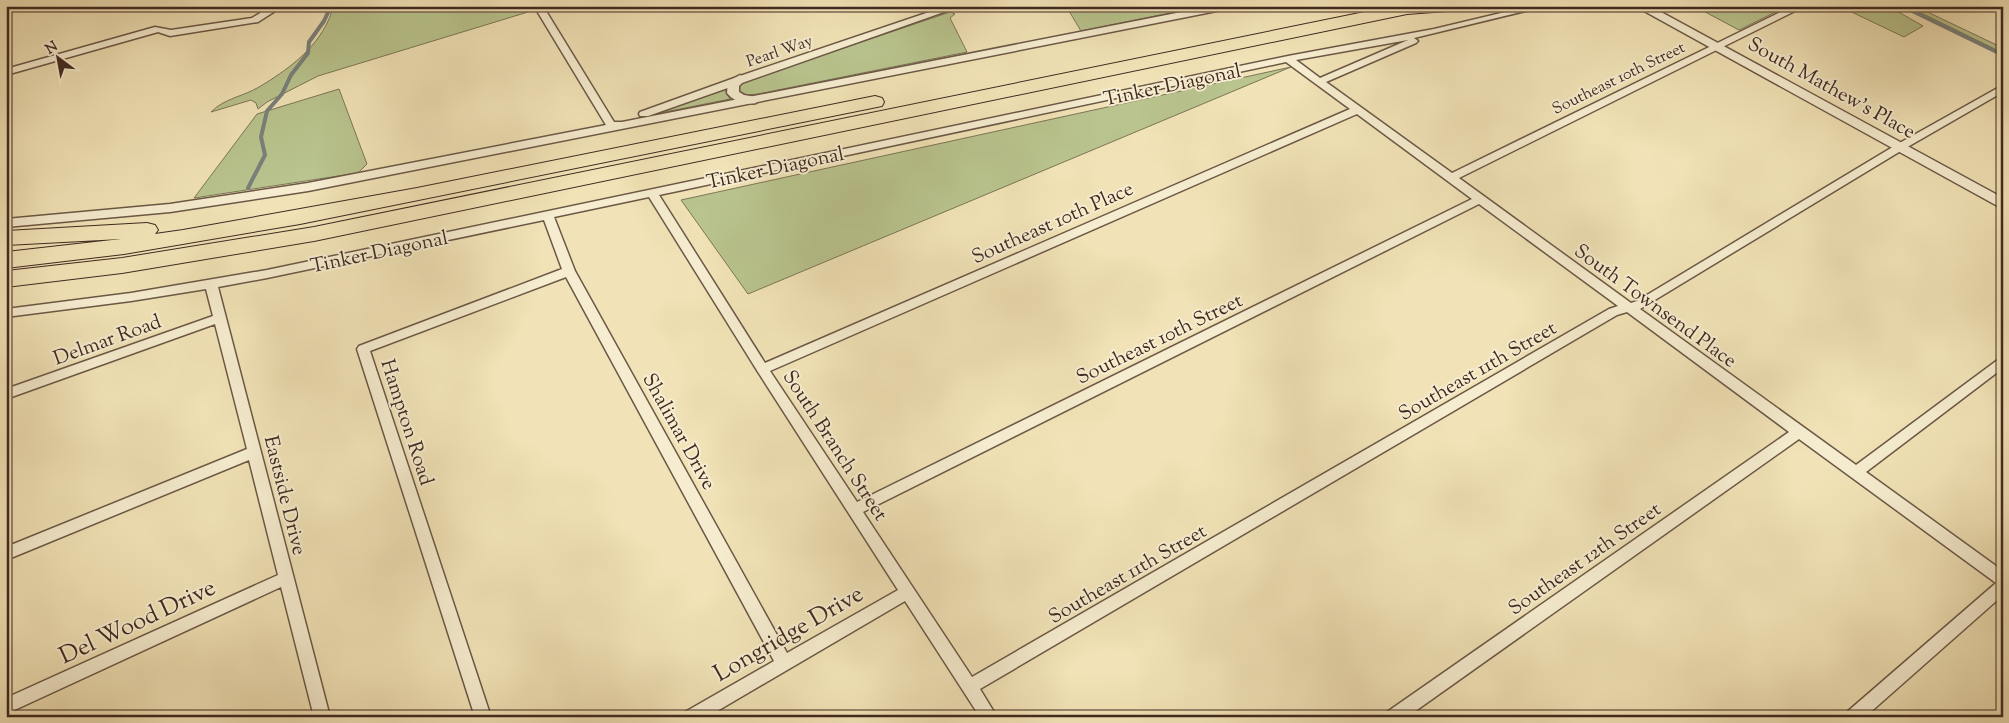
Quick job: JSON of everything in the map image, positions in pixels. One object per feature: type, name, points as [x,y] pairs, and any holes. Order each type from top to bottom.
[{"type":"highway","points":[[1315,13],[1338,6]]},
{"type":"highway","name":"Tinker Diagonal","points":[[6,260],[220,232],[380,202],[1348,6]]},
{"type":"highway","name":"Tinker Diagonal","points":[[6,279],[95,270],[204,254],[333,230],[1414,8],[1447,6]]},
{"type":"highway","points":[[6,238],[130,229],[220,232]]},
{"type":"highway","points":[[6,294],[204,254]]},
{"type":"street","points":[[6,72],[158,29],[170,32],[255,20],[279,6]]},
{"type":"street","points":[[552,6],[539,8],[612,126]]},
{"type":"street","name":"Pearl Way","points":[[612,126],[740,79],[956,6]]},
{"type":"street","name":"Tinker Diagonal","points":[[6,313],[131,297],[300,268],[1288,60],[1434,32],[1542,6]]},
{"type":"street","name":"South Mathew's Place","points":[[1641,6],[2003,204]]},
{"type":"street","name":"Southeast 10th Street","points":[[1451,178],[1801,6]]},
{"type":"street","points":[[6,223],[145,211],[233,199],[358,178],[612,126],[1222,7]]},
{"type":"street","points":[[1318,82],[1434,32]]},
{"type":"street","name":"South Townsend Place","points":[[1288,60],[2003,580]]},
{"type":"street","points":[[740,79],[733,85],[733,93],[740,98],[751,100]]},
{"type":"street","name":"Southeast 11th Street","points":[[970,686],[1605,317],[1628,307],[1641,304],[1900,147],[2003,88]]},
{"type":"street","name":"Southeast 10th Place","points":[[762,369],[1357,110]]},
{"type":"street","name":"South Branch Street","points":[[652,193],[762,369],[989,717]]},
{"type":"street","name":"Southeast 10th Street","points":[[855,510],[1480,199]]},
{"type":"street","name":"Shalimar Drive","points":[[548,216],[569,271],[784,663]]},
{"type":"street","name":"Hampton Road","points":[[483,717],[363,349],[569,271]]},
{"type":"street","name":"Eastside Drive","points":[[211,284],[322,717]]},
{"type":"street","name":"Delmar Road","points":[[6,394],[220,318]]},
{"type":"street","points":[[1855,473],[2003,361]]},
{"type":"street","name":"Southeast 12th Street","points":[[1393,717],[1799,432]]},
{"type":"street","points":[[6,554],[254,452]]},
{"type":"street","name":"Del Wood Drive","points":[[6,706],[286,578]]},
{"type":"street","points":[[1853,717],[2003,586]]},
{"type":"street","name":"Longridge Drive","points":[[691,717],[908,592]]},
{"type":"green space","points":[[334,6],[525,6],[528,12],[318,76],[267,102],[258,109],[256,103],[251,100],[211,112],[216,107],[259,87],[299,59],[322,32]]},
{"type":"green space","points":[[1066,6],[1198,6],[1081,31]]},
{"type":"green space","points":[[1694,6],[1788,6],[1739,30]]},
{"type":"green space","points":[[1839,6],[1888,6],[1923,26],[1904,37]]},
{"type":"green space","points":[[1907,6],[1915,6],[2003,48],[2003,53]]},
{"type":"green space","points":[[950,12],[955,14],[950,18],[967,52],[758,94],[746,95],[739,90],[740,85],[749,80]]},
{"type":"green space","points":[[1291,67],[748,294],[681,200]]},
{"type":"green space","points":[[339,89],[367,164],[358,173],[194,198],[257,114]]},
{"type":"green space","points":[[725,90],[730,99],[650,115]]},
{"type":"waterway","points":[[248,188],[265,155],[261,137],[267,111],[282,94],[291,75],[308,53],[309,42],[324,21],[331,6]]},
{"type":"waterway","points":[[1902,6],[2003,55]]}]
